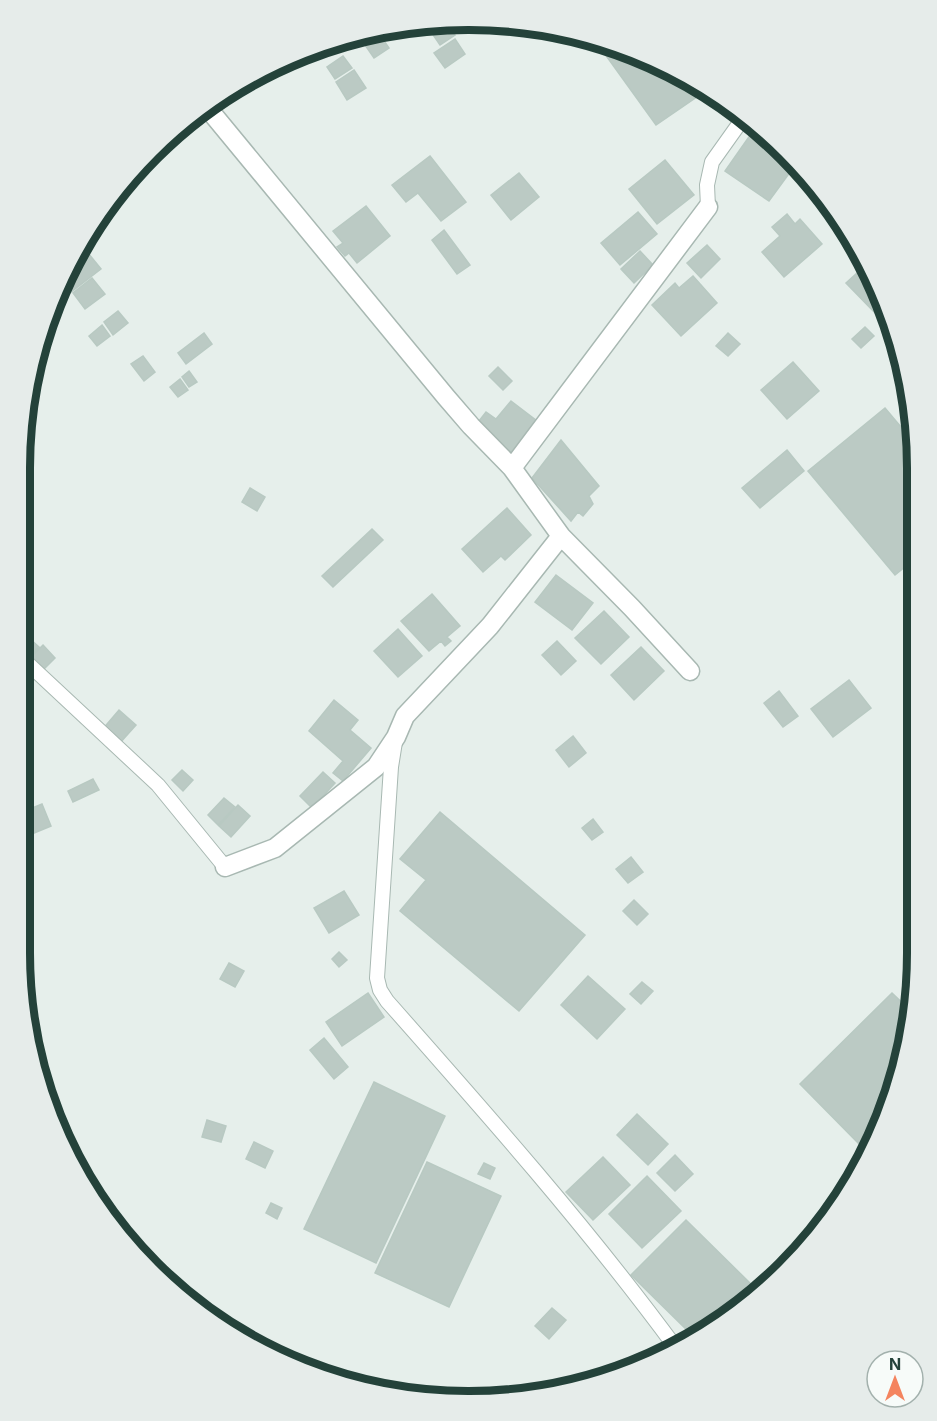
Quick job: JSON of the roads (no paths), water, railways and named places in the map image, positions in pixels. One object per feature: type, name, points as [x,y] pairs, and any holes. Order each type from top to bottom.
[{"type":"street","points":[[212,113],[446,397],[512,468],[561,536],[690,671]]},
{"type":"street","points":[[512,468],[708,207]]},
{"type":"street","points":[[225,867],[275,848],[376,767],[396,737],[405,716],[490,626],[561,536]]},
{"type":"lane","points":[[708,207],[707,185],[712,162],[739,124]]},
{"type":"lane","points":[[30,665],[158,785],[225,867]]},
{"type":"lane","points":[[396,737],[377,978],[380,990],[387,1001],[518,1149],[639,1298],[671,1341]]}]
